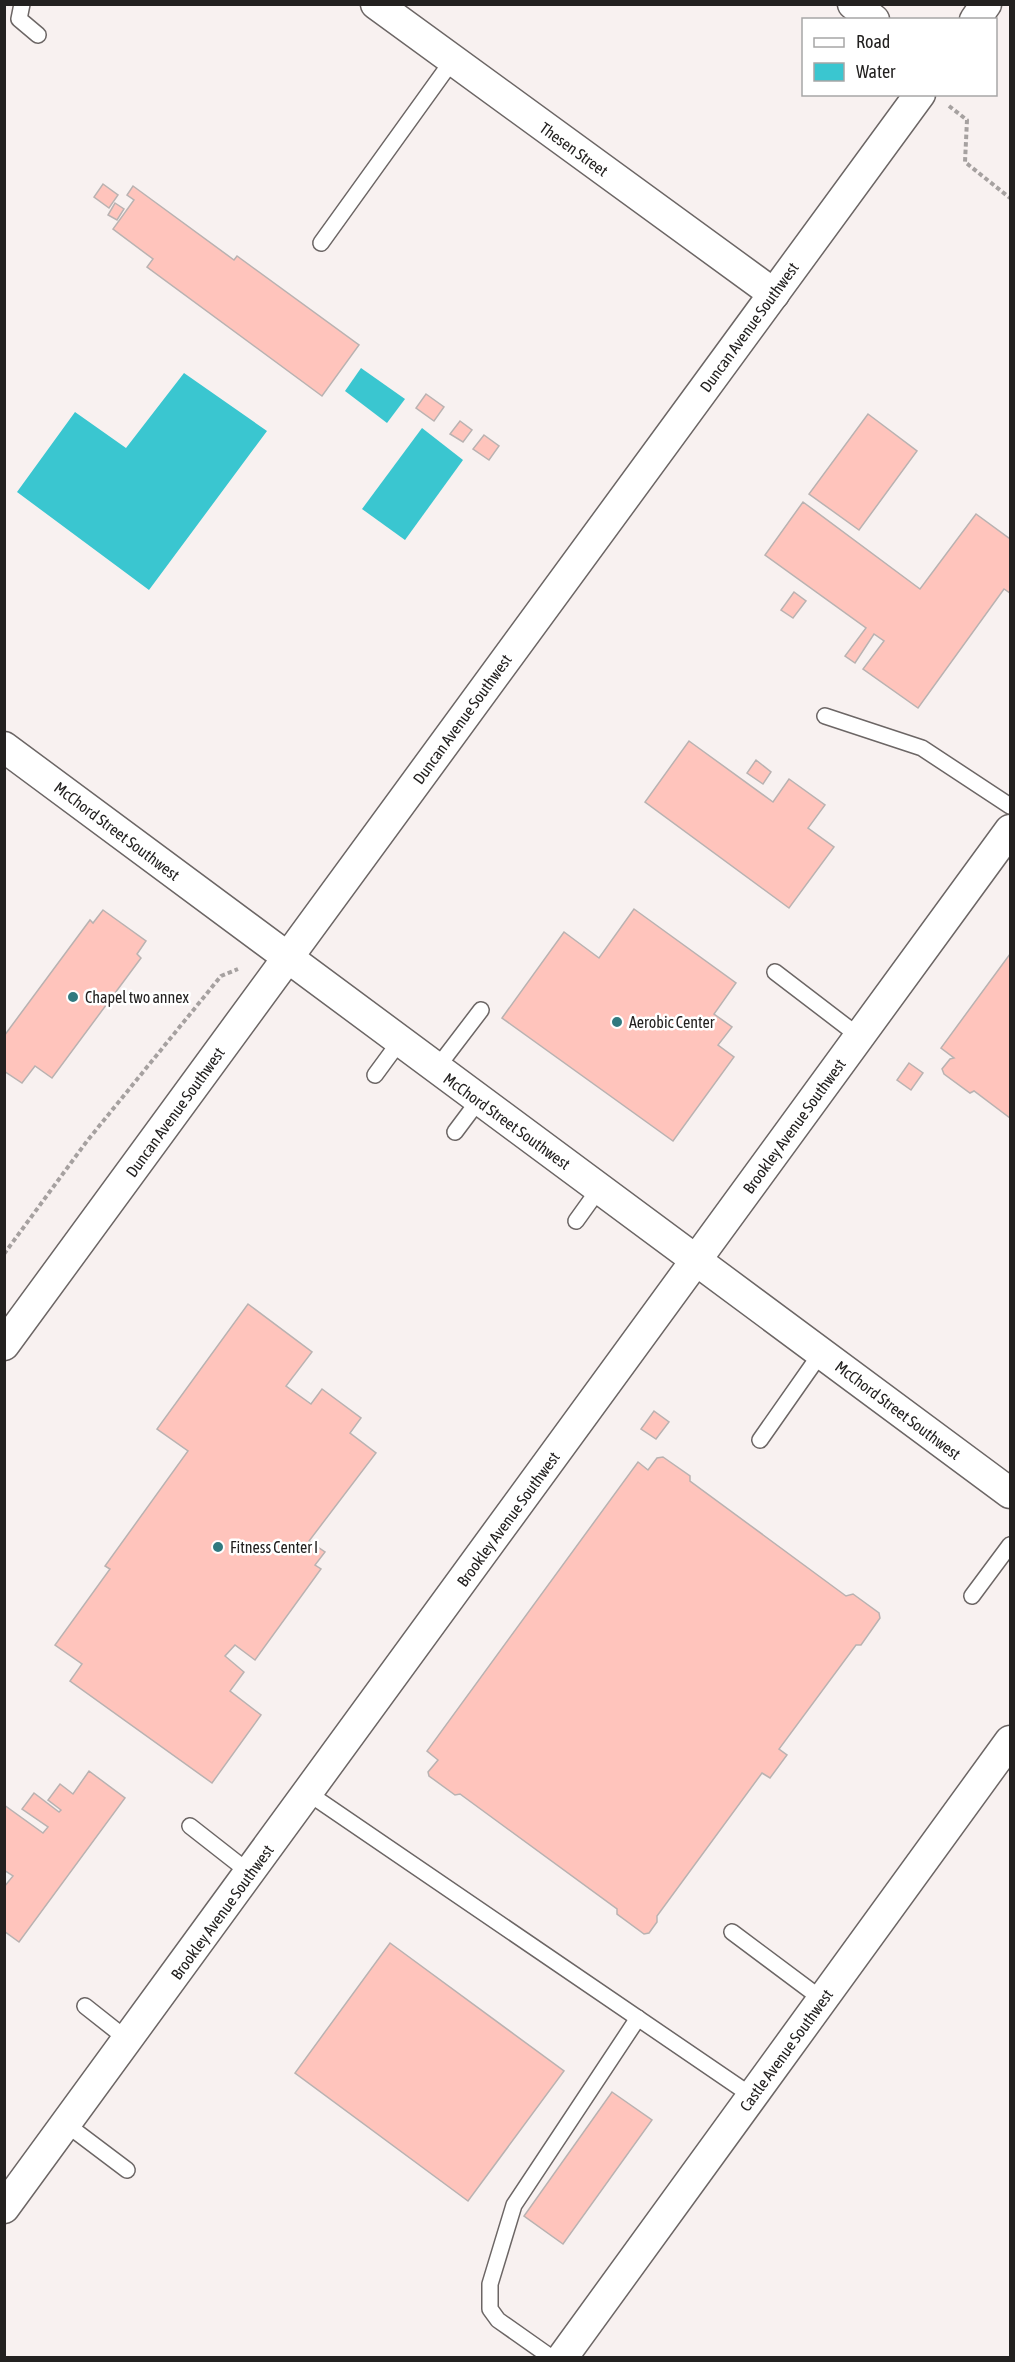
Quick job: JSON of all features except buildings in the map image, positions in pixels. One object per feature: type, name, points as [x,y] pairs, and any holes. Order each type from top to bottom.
[{"type":"street","name":"Thesen Street","points":[[375,4],[774,294]]},
{"type":"street","points":[[853,4],[870,18]]},
{"type":"street","points":[[976,18],[986,4]]},
{"type":"street","name":"Duncan Avenue Southwest","points":[[4,1344],[774,294],[933,99]]},
{"type":"street","name":"McChord Street Southwest","points":[[4,747],[1011,1493]]},
{"type":"street","name":"Brookley Avenue Southwest","points":[[4,2208],[1011,830]]},
{"type":"street","name":"Castle Avenue Southwest","points":[[562,2358],[1011,1741]]},
{"type":"lane","points":[[15,16],[38,35]]},
{"type":"lane","points":[[321,243],[452,61]]},
{"type":"lane","points":[[825,716],[922,748],[1011,806]]},
{"type":"lane","points":[[775,972],[860,1037]]},
{"type":"lane","points":[[436,1069],[481,1010]]},
{"type":"lane","points":[[375,1075],[400,1041]]},
{"type":"lane","points":[[455,1132],[479,1100]]},
{"type":"lane","points":[[576,1221],[599,1189]]},
{"type":"lane","points":[[760,1440],[821,1353]]},
{"type":"lane","points":[[972,1596],[1011,1545]]},
{"type":"lane","points":[[308,1793],[752,2096]]},
{"type":"lane","points":[[190,1826],[250,1874]]},
{"type":"lane","points":[[732,1932],[823,2000]]},
{"type":"lane","points":[[85,2006],[128,2040]]},
{"type":"lane","points":[[552,2358],[498,2320],[490,2308],[490,2284],[514,2205],[638,2018]]},
{"type":"lane","points":[[66,2124],[127,2170]]},
{"type":"path","points":[[933,99],[967,120],[965,162],[1011,198]]},
{"type":"path","points":[[4,1254],[87,1141],[220,976],[242,967]]},
{"type":"water","points":[[361,368],[405,399],[387,423],[345,391]]},
{"type":"water","points":[[184,373],[267,431],[149,590],[17,492],[75,412],[126,448]]},
{"type":"water","points":[[422,428],[463,460],[405,540],[362,509]]},
{"type":"place","name":"Chapel two annex","points":[[73,997]]},
{"type":"place","name":"Aerobic Center","points":[[617,1022]]},
{"type":"place","name":"Fitness Center I","points":[[218,1547]]}]
